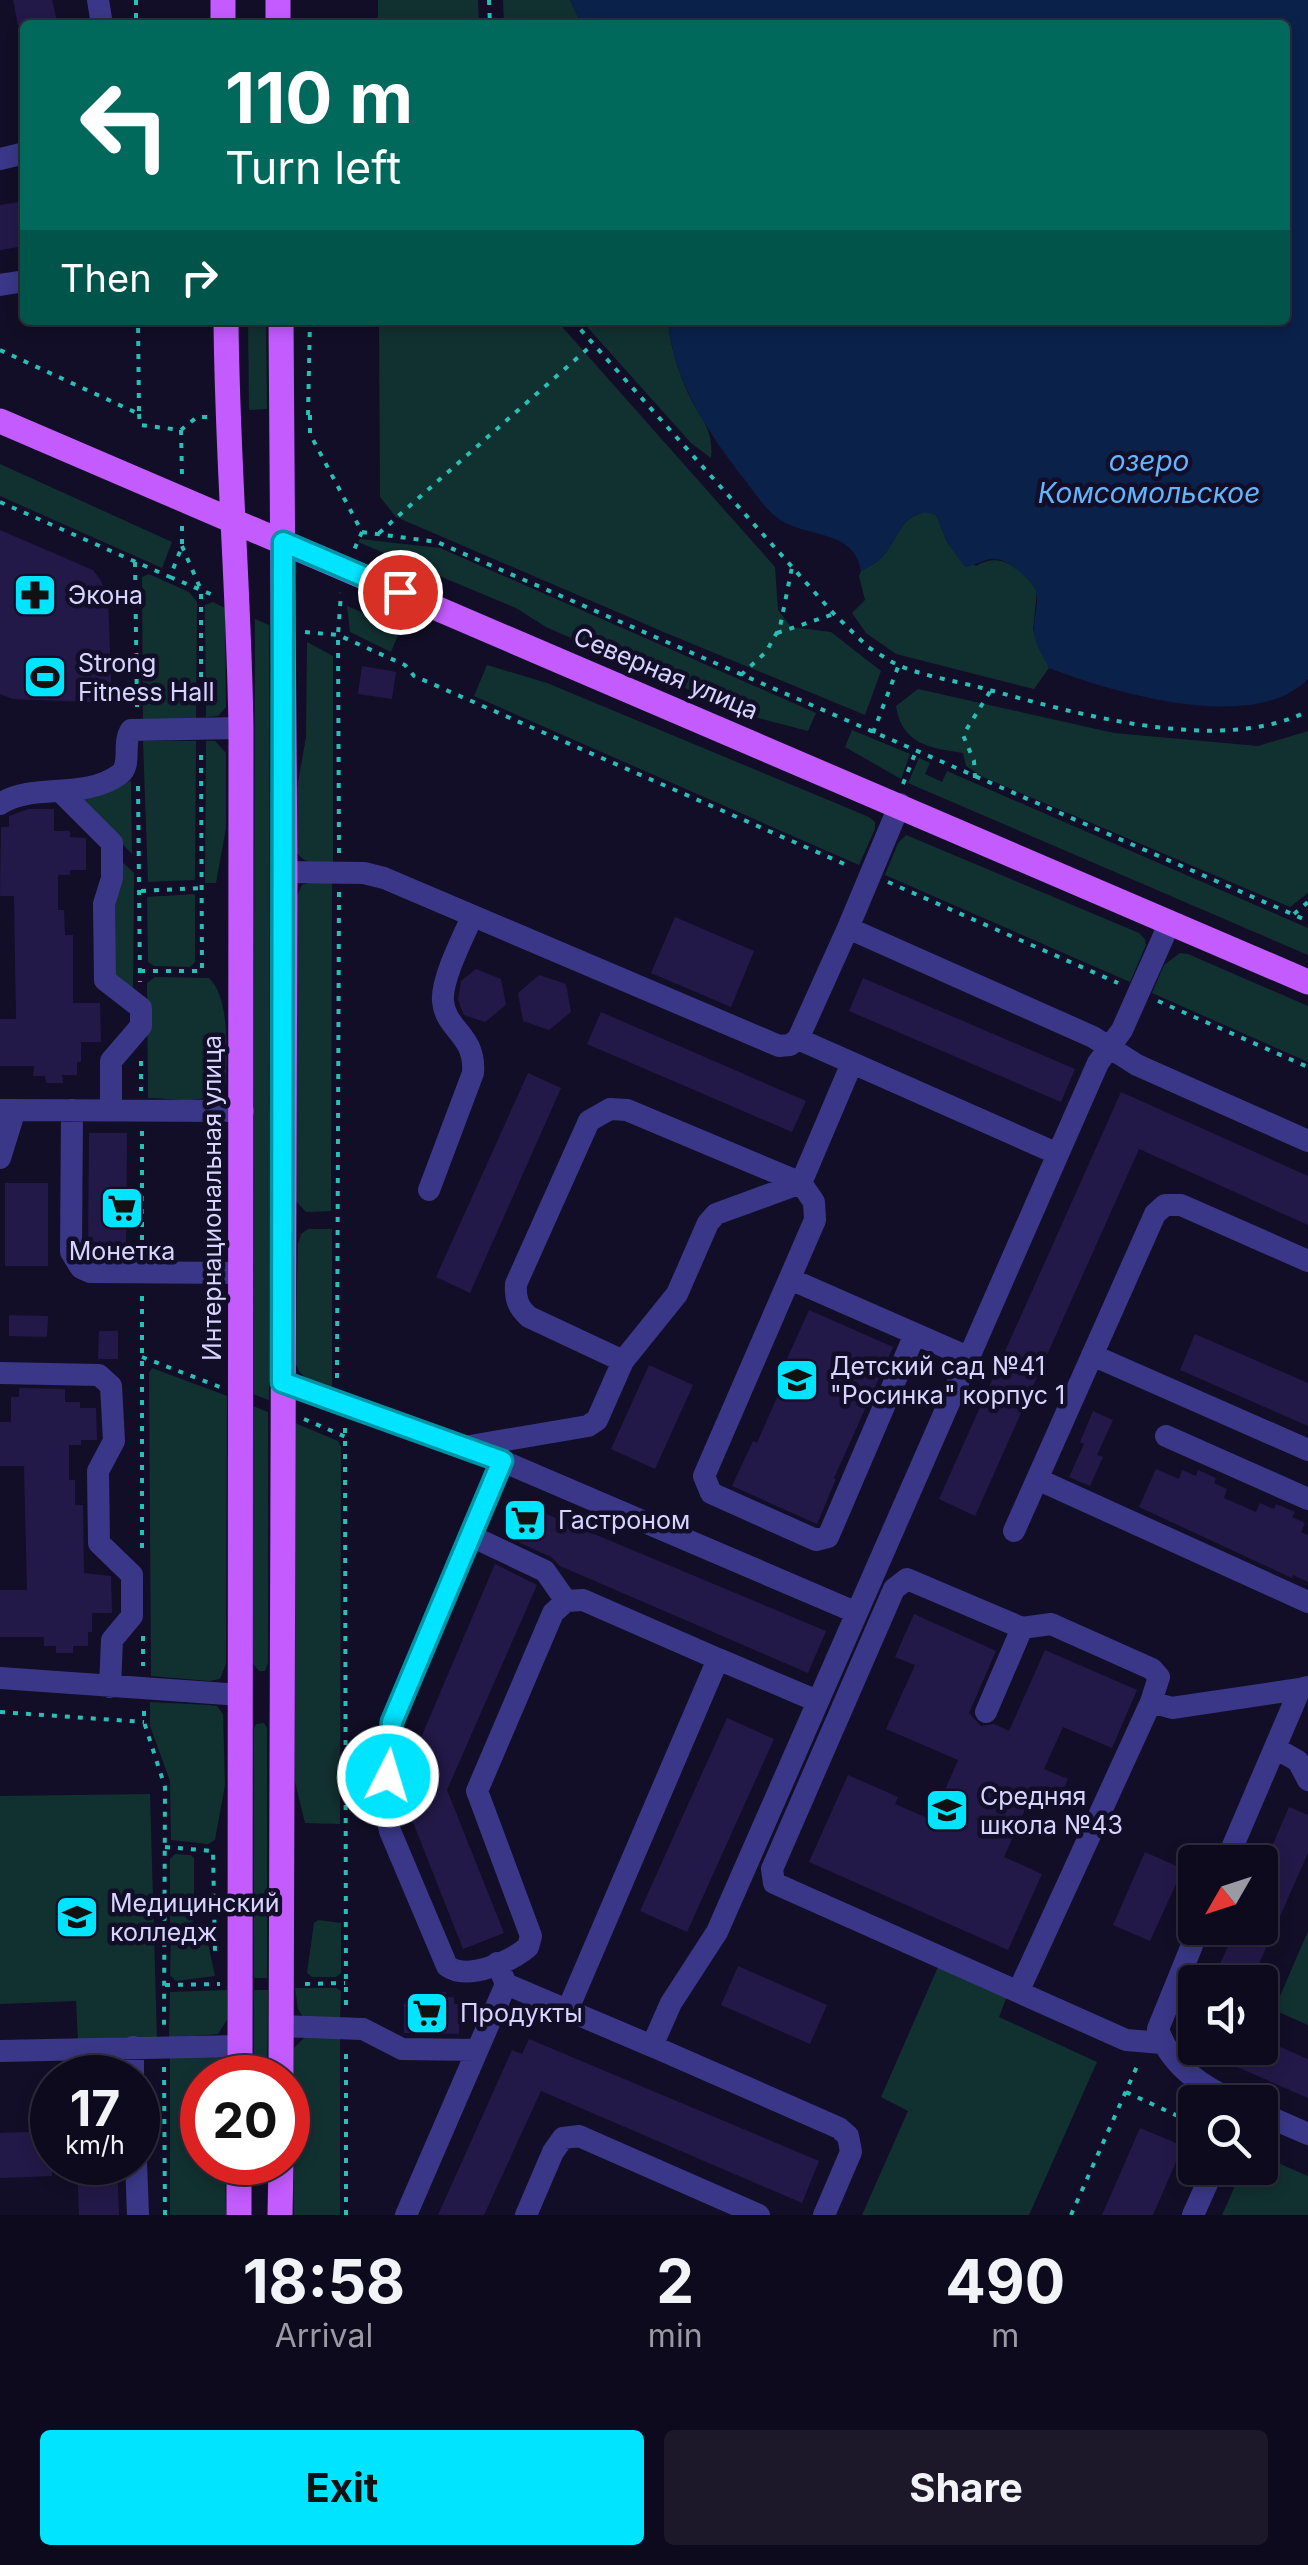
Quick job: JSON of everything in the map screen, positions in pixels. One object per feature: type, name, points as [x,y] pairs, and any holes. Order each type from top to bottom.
[{"type":"main road","name":"Интернациональная улица","points":[[226,325],[241,728],[240,2055]]},
{"type":"main road","points":[[281,325],[285,872],[281,2055]]},
{"type":"main road","name":"Северная улица","points":[[0,421],[1308,982]]},
{"type":"main road","points":[[240,1695],[282,1694]]},
{"type":"main road","points":[[239,2215],[240,2185]]},
{"type":"main road","points":[[280,2185],[280,2215]]},
{"type":"lane","points":[[0,804],[16,796],[76,792],[121,774],[126,737],[131,730],[241,728]]},
{"type":"lane","points":[[62,793],[112,842],[112,878],[104,904],[106,980],[140,1008],[141,1026],[111,1060],[111,1110]]},
{"type":"lane","points":[[285,872],[372,874],[779,1046],[790,1046],[798,1040],[848,928],[896,803]]},
{"type":"lane","points":[[429,1190],[473,1074],[474,1058],[466,1039],[447,1016],[442,998],[472,917]]},
{"type":"lane","points":[[652,2046],[671,2003],[718,1932],[1098,1063],[1122,1030],[1170,922]]},
{"type":"lane","points":[[848,928],[1109,1047],[1137,1066],[1308,1141]]},
{"type":"lane","points":[[798,1040],[1058,1154]]},
{"type":"lane","points":[[466,1447],[588,1426],[598,1420],[623,1361],[677,1294],[708,1223],[716,1214],[801,1183],[852,1064]]},
{"type":"lane","points":[[623,1361],[529,1317],[520,1309],[516,1296],[516,1284],[589,1121],[610,1109],[626,1110],[801,1183],[814,1202],[814,1220],[704,1476],[711,1493],[822,1540],[832,1532],[916,1334]]},
{"type":"lane","points":[[0,1158],[8,1110],[243,1111]]},
{"type":"lane","points":[[72,1110],[71,1252],[81,1268],[90,1272],[242,1272]]},
{"type":"lane","points":[[1014,1531],[1156,1214],[1166,1205],[1180,1204],[1308,1261]]},
{"type":"lane","points":[[790,1279],[968,1358]]},
{"type":"lane","points":[[1092,1355],[1308,1450]]},
{"type":"lane","points":[[0,1373],[99,1374],[112,1386],[114,1441],[98,1471],[99,1543],[132,1575],[132,1616],[112,1640],[110,1686]]},
{"type":"lane","points":[[282,1382],[502,1461],[855,1612]]},
{"type":"lane","points":[[1166,1436],[1308,1500]]},
{"type":"lane","points":[[502,1461],[392,1722],[386,1812],[390,1831],[447,1966],[456,1973],[502,1973],[568,2009],[839,2128],[848,2136],[851,2152],[824,2215]]},
{"type":"lane","points":[[1037,1479],[1308,1602]]},
{"type":"lane","points":[[471,1536],[545,1571],[566,1601]]},
{"type":"lane","points":[[1019,1990],[1159,1682],[1152,1669],[1051,1624],[1022,1628],[915,1581],[901,1582],[894,1589],[771,1878],[774,1883],[1126,2040],[1162,2043]]},
{"type":"lane","points":[[406,2215],[477,2050],[502,1973],[528,1947],[531,1936],[478,1801],[479,1780],[552,1613],[566,1601],[583,1600],[817,1702]]},
{"type":"lane","points":[[986,1712],[1022,1628]]},
{"type":"lane","points":[[568,2009],[718,1659]]},
{"type":"lane","points":[[0,1678],[240,1695]]},
{"type":"lane","points":[[1151,1702],[1172,1708],[1304,1688]]},
{"type":"lane","points":[[1233,1845],[1304,1688]]},
{"type":"lane","points":[[1276,1748],[1298,1761],[1308,1780]]},
{"type":"lane","points":[[1192,1945],[1158,2029],[1162,2043],[1203,2085]]},
{"type":"lane","points":[[281,2026],[363,2029],[402,2049],[477,2050]]},
{"type":"lane","points":[[0,2051],[240,2046]]},
{"type":"lane","points":[[132,2047],[133,2055]]},
{"type":"lane","points":[[1278,2121],[1308,2134]]},
{"type":"lane","points":[[526,2215],[553,2152],[563,2138],[579,2136],[707,2204],[760,2215]]},
{"type":"lane","points":[[137,2185],[138,2215]]},
{"type":"lane","points":[[1194,2215],[1207,2185]]},
{"type":"path","points":[[0,350],[139,414],[138,325]]},
{"type":"path","points":[[576,325],[834,614],[868,647],[898,666],[1078,712],[1197,731],[1260,728],[1308,711]]},
{"type":"path","points":[[379,534],[593,344]]},
{"type":"path","points":[[310,415],[310,434],[362,532]]},
{"type":"path","points":[[0,502],[170,577],[182,546],[181,430]]},
{"type":"path","points":[[362,532],[437,542],[1308,921]]},
{"type":"path","points":[[346,2215],[346,1420],[337,1414],[338,604],[362,532]]},
{"type":"path","points":[[140,972],[202,971],[201,590],[182,546]]},
{"type":"path","points":[[741,675],[766,652],[777,632],[792,567]]},
{"type":"path","points":[[777,632],[834,614]]},
{"type":"path","points":[[338,636],[405,664],[414,676],[1308,1067]]},
{"type":"path","points":[[873,732],[898,666]]},
{"type":"path","points":[[975,778],[974,760],[963,735],[991,690]]},
{"type":"path","points":[[896,803],[916,751]]},
{"type":"path","points":[[140,891],[201,888]]},
{"type":"path","points":[[1294,914],[1308,902]]},
{"type":"path","points":[[0,1712],[144,1722]]},
{"type":"path","points":[[165,1846],[214,1851],[215,1950]]},
{"type":"path","points":[[166,1932],[214,1931]]},
{"type":"path","points":[[1071,2215],[1140,2058]]},
{"type":"path","points":[[1126,2092],[1178,2116]]},
{"type":"green space","points":[[378,0],[478,0],[479,20],[378,20]]},
{"type":"green space","points":[[503,0],[570,0],[580,20],[504,20]]},
{"type":"green space","points":[[248,325],[266,325],[267,409],[249,410]]},
{"type":"green space","points":[[379,325],[560,325],[775,567],[778,610],[791,627],[831,632],[881,671],[865,715],[396,517],[380,497]]},
{"type":"green space","points":[[585,325],[669,325],[680,374],[708,430],[711,458],[691,443]]},
{"type":"green space","points":[[0,464],[172,542],[162,568],[0,496]]},
{"type":"green space","points":[[928,512],[936,515],[948,544],[976,566],[1002,561],[1025,576],[1037,591],[1033,630],[1049,668],[1034,689],[896,654],[866,633],[852,613],[865,600],[861,571],[882,557],[905,523]]},
{"type":"green space","points":[[360,539],[440,548],[816,713],[808,731],[747,715],[546,627],[516,608],[358,542]]},
{"type":"green space","points":[[149,574],[189,592],[197,602],[196,718],[143,721],[142,577]]},
{"type":"green space","points":[[213,602],[225,608],[226,707],[218,716],[206,717],[205,605]]},
{"type":"green space","points":[[347,606],[401,628],[391,652],[350,632]]},
{"type":"green space","points":[[255,619],[269,625],[269,1400],[253,1394]]},
{"type":"green space","points":[[307,642],[333,656],[333,864],[308,861],[297,853],[297,788],[306,737]]},
{"type":"green space","points":[[487,665],[547,683],[869,817],[875,822],[875,829],[859,865],[474,696]]},
{"type":"green space","points":[[918,689],[1114,733],[1258,746],[1308,731],[1308,893],[1290,907],[983,777],[966,766],[963,753],[928,746],[904,729],[896,706]]},
{"type":"green space","points":[[852,730],[910,754],[901,779],[845,747]]},
{"type":"green space","points":[[143,741],[196,741],[195,880],[148,882]]},
{"type":"green space","points":[[206,741],[215,741],[226,753],[226,828],[216,883],[205,883]]},
{"type":"green space","points":[[919,758],[930,763],[925,774],[942,782],[947,771],[1308,928],[1308,955],[908,783]]},
{"type":"green space","points":[[131,781],[132,854],[80,801]]},
{"type":"green space","points":[[906,835],[1139,933],[1146,945],[1130,982],[885,875],[898,843]]},
{"type":"green space","points":[[118,858],[134,873],[133,995],[112,978],[111,904]]},
{"type":"green space","points":[[332,881],[331,1211],[306,1212],[296,1201],[297,896],[302,885]]},
{"type":"green space","points":[[195,894],[195,962],[190,967],[154,966],[148,962],[147,897]]},
{"type":"green space","points":[[1180,953],[1308,1006],[1308,1062],[1152,993],[1164,965]]},
{"type":"green space","points":[[155,977],[209,978],[216,987],[226,1028],[226,1083],[211,1096],[191,1100],[148,1098],[147,983]]},
{"type":"green space","points":[[308,1229],[332,1229],[332,1387],[305,1377],[295,1362],[298,1244],[301,1234]]},
{"type":"green space","points":[[152,1368],[227,1396],[226,1664],[220,1679],[151,1676]]},
{"type":"green space","points":[[253,1406],[268,1412],[265,1671],[259,1671],[253,1664]]},
{"type":"green space","points":[[295,1423],[338,1441],[341,1447],[340,1824],[305,1823],[295,1782]]},
{"type":"green space","points":[[150,1702],[217,1706],[223,1714],[225,1785],[215,1840],[208,1844],[171,1840],[170,1781],[150,1726]]},
{"type":"green space","points":[[264,1723],[267,1978],[254,1978],[254,1729],[256,1724]]},
{"type":"green space","name":"Медицинский колледж","points":[[150,1794],[157,2039],[78,2040],[76,2001],[0,2004],[0,1796]]},
{"type":"green space","points":[[175,1854],[194,1858],[194,1920],[175,1926],[170,1923],[170,1859]]},
{"type":"green space","points":[[314,1923],[341,1923],[341,1973],[336,1977],[312,1977],[307,1973]]},
{"type":"green space","points":[[1308,1931],[1308,2025],[1278,2012],[1278,2001]]},
{"type":"green space","points":[[171,1937],[207,1939],[215,1976],[176,1981],[170,1975]]},
{"type":"green space","points":[[938,1967],[1007,1996],[999,2017],[1097,2062],[1029,2215],[862,2215],[908,2111],[881,2097]]},
{"type":"green space","points":[[295,1988],[341,1991],[340,2019],[303,2017]]},
{"type":"green space","points":[[227,1990],[227,2020],[218,2034],[169,2038],[170,1992]]},
{"type":"green space","points":[[254,1990],[268,1990],[267,2055],[254,2055]]},
{"type":"green space","points":[[340,2036],[340,2215],[294,2215],[294,2185],[310,2185],[310,2055],[294,2055],[294,2048],[305,2037]]},
{"type":"green space","points":[[170,2056],[180,2056],[180,2185],[225,2185],[226,2215],[170,2215]]},
{"type":"green space","points":[[1278,2163],[1308,2176],[1308,2215],[1222,2215],[1235,2185],[1278,2185]]},
{"type":"water","name":"озеро Комсомольское","points":[[570,0],[1308,0],[1308,679],[1284,696],[1253,704],[1219,706],[1144,697],[1049,668],[1034,636],[1037,597],[1032,584],[1001,560],[965,567],[948,544],[936,515],[916,514],[909,519],[882,557],[861,571],[849,547],[786,523],[759,499],[694,405],[677,364],[669,325],[1290,325],[1290,20],[580,20]]},
{"type":"building","points":[[13,0],[52,0],[57,20],[20,20],[18,25]]},
{"type":"building","points":[[20,202],[20,247],[0,250],[0,205]]},
{"type":"building","points":[[0,530],[93,570],[101,581],[108,599],[112,703],[13,699],[0,694]]},
{"type":"building","points":[[362,666],[396,672],[392,699],[358,694]]},
{"type":"building","points":[[28,809],[54,809],[54,831],[70,831],[70,837],[86,838],[86,870],[58,875],[58,910],[64,910],[65,935],[73,935],[73,1003],[100,1003],[101,1042],[81,1042],[77,1075],[62,1075],[63,1083],[46,1083],[45,1076],[33,1076],[34,1066],[0,1066],[0,1019],[16,1019],[14,896],[0,896],[1,827],[9,827],[9,816]]},
{"type":"building","points":[[675,917],[754,951],[731,1007],[651,973]]},
{"type":"building","points":[[476,969],[501,979],[506,1005],[485,1022],[464,1015],[458,1000],[461,981]]},
{"type":"building","points":[[539,975],[566,984],[571,1012],[549,1030],[523,1021],[518,993]]},
{"type":"building","points":[[863,978],[1075,1069],[1061,1102],[849,1011]]},
{"type":"building","points":[[601,1012],[806,1101],[792,1132],[587,1044]]},
{"type":"building","points":[[528,1073],[561,1088],[470,1293],[436,1277]]},
{"type":"building","points":[[1121,1092],[1308,1176],[1308,1225],[1139,1149],[975,1516],[939,1499]]},
{"type":"building","points":[[89,1133],[127,1133],[126,1257],[93,1257],[88,1251]]},
{"type":"building","points":[[5,1183],[48,1183],[48,1266],[5,1266]]},
{"type":"building","points":[[809,1310],[893,1347],[817,1524],[732,1486],[753,1441],[757,1443],[793,1361],[787,1359]]},
{"type":"building","points":[[9,1315],[48,1316],[47,1337],[9,1336]]},
{"type":"building","points":[[99,1331],[118,1331],[118,1359],[98,1359]]},
{"type":"building","points":[[1195,1334],[1308,1383],[1308,1426],[1180,1370]]},
{"type":"building","points":[[649,1365],[693,1385],[655,1469],[611,1449]]},
{"type":"building","points":[[19,1388],[65,1389],[65,1402],[80,1402],[80,1408],[96,1408],[97,1440],[69,1445],[69,1480],[75,1480],[75,1505],[83,1505],[84,1573],[111,1576],[112,1613],[92,1613],[88,1646],[73,1646],[73,1653],[56,1653],[56,1646],[44,1646],[44,1637],[0,1637],[0,1590],[27,1590],[24,1466],[0,1466],[0,1422],[11,1422],[11,1397],[19,1397]]},
{"type":"building","points":[[1093,1411],[1113,1420],[1097,1455],[1103,1457],[1090,1486],[1069,1477]]},
{"type":"building","points":[[1156,1469],[1179,1479],[1182,1470],[1196,1476],[1198,1470],[1216,1478],[1214,1483],[1227,1489],[1224,1498],[1256,1512],[1260,1503],[1274,1509],[1276,1504],[1295,1512],[1292,1517],[1305,1523],[1301,1532],[1308,1535],[1308,1582],[1139,1507]]},
{"type":"building","points":[[532,1508],[826,1631],[808,1673],[560,1566],[551,1557],[507,1537],[515,1519],[526,1523]]},
{"type":"building","points":[[495,1564],[537,1585],[447,1790],[504,1933],[463,1949],[405,1802],[412,1800],[413,1770],[408,1768]]},
{"type":"building","points":[[914,1614],[996,1651],[969,1713],[981,1726],[994,1724],[1009,1731],[1045,1650],[1137,1690],[1112,1748],[1063,1727],[1044,1769],[1068,1779],[1060,1798],[1035,1787],[1004,1857],[1042,1874],[1008,1950],[809,1862],[848,1775],[898,1797],[895,1804],[932,1820],[958,1760],[886,1729],[915,1665],[895,1657]]},
{"type":"building","points":[[727,1718],[774,1739],[687,1932],[640,1911]]},
{"type":"building","points":[[1289,1807],[1308,1815],[1308,1853],[1278,1921],[1278,1845],[1273,1845]]},
{"type":"building","points":[[1145,1852],[1178,1867],[1178,1880],[1150,1941],[1113,1925]]},
{"type":"building","points":[[1228,1945],[1267,1945],[1259,1965],[1220,1965]]},
{"type":"building","points":[[738,1966],[827,2005],[810,2044],[721,2005]]},
{"type":"building","name":"Продукты","points":[[421,1992],[446,1992],[446,1997],[454,1997],[454,2004],[459,2004],[459,2034],[404,2033],[404,2003],[421,1998]]},
{"type":"building","points":[[529,2039],[819,2161],[802,2203],[541,2091],[484,2215],[438,2215],[512,2050],[522,2054]]},
{"type":"building","points":[[1278,2046],[1308,2059],[1308,2098],[1237,2067],[1278,2065]]},
{"type":"building","points":[[1140,2128],[1178,2144],[1178,2158],[1153,2215],[1102,2215]]},
{"type":"building","points":[[30,2132],[30,2177],[0,2178],[0,2133]]},
{"type":"building","points":[[78,2185],[118,2185],[119,2215],[79,2215]]},
{"type":"place","name":"Экона","points":[[35,595]]},
{"type":"place","name":"Strong Fitness Hall","points":[[45,677]]},
{"type":"place","name":"Монетка","points":[[122,1208]]},
{"type":"place","name":"Детский сад №41 \"Росинка\" корпус 1","points":[[797,1380]]},
{"type":"place","name":"Гастроном","points":[[525,1520]]},
{"type":"place","name":"Средняя школа №43","points":[[947,1810]]},
{"type":"place","name":"Медицинский колледж","points":[[77,1917]]},
{"type":"place","name":"Продукты","points":[[427,2013]]},
{"type":"route","points":[[388,1776],[392,1722],[502,1461],[282,1382],[283,542],[400,592]]}]
